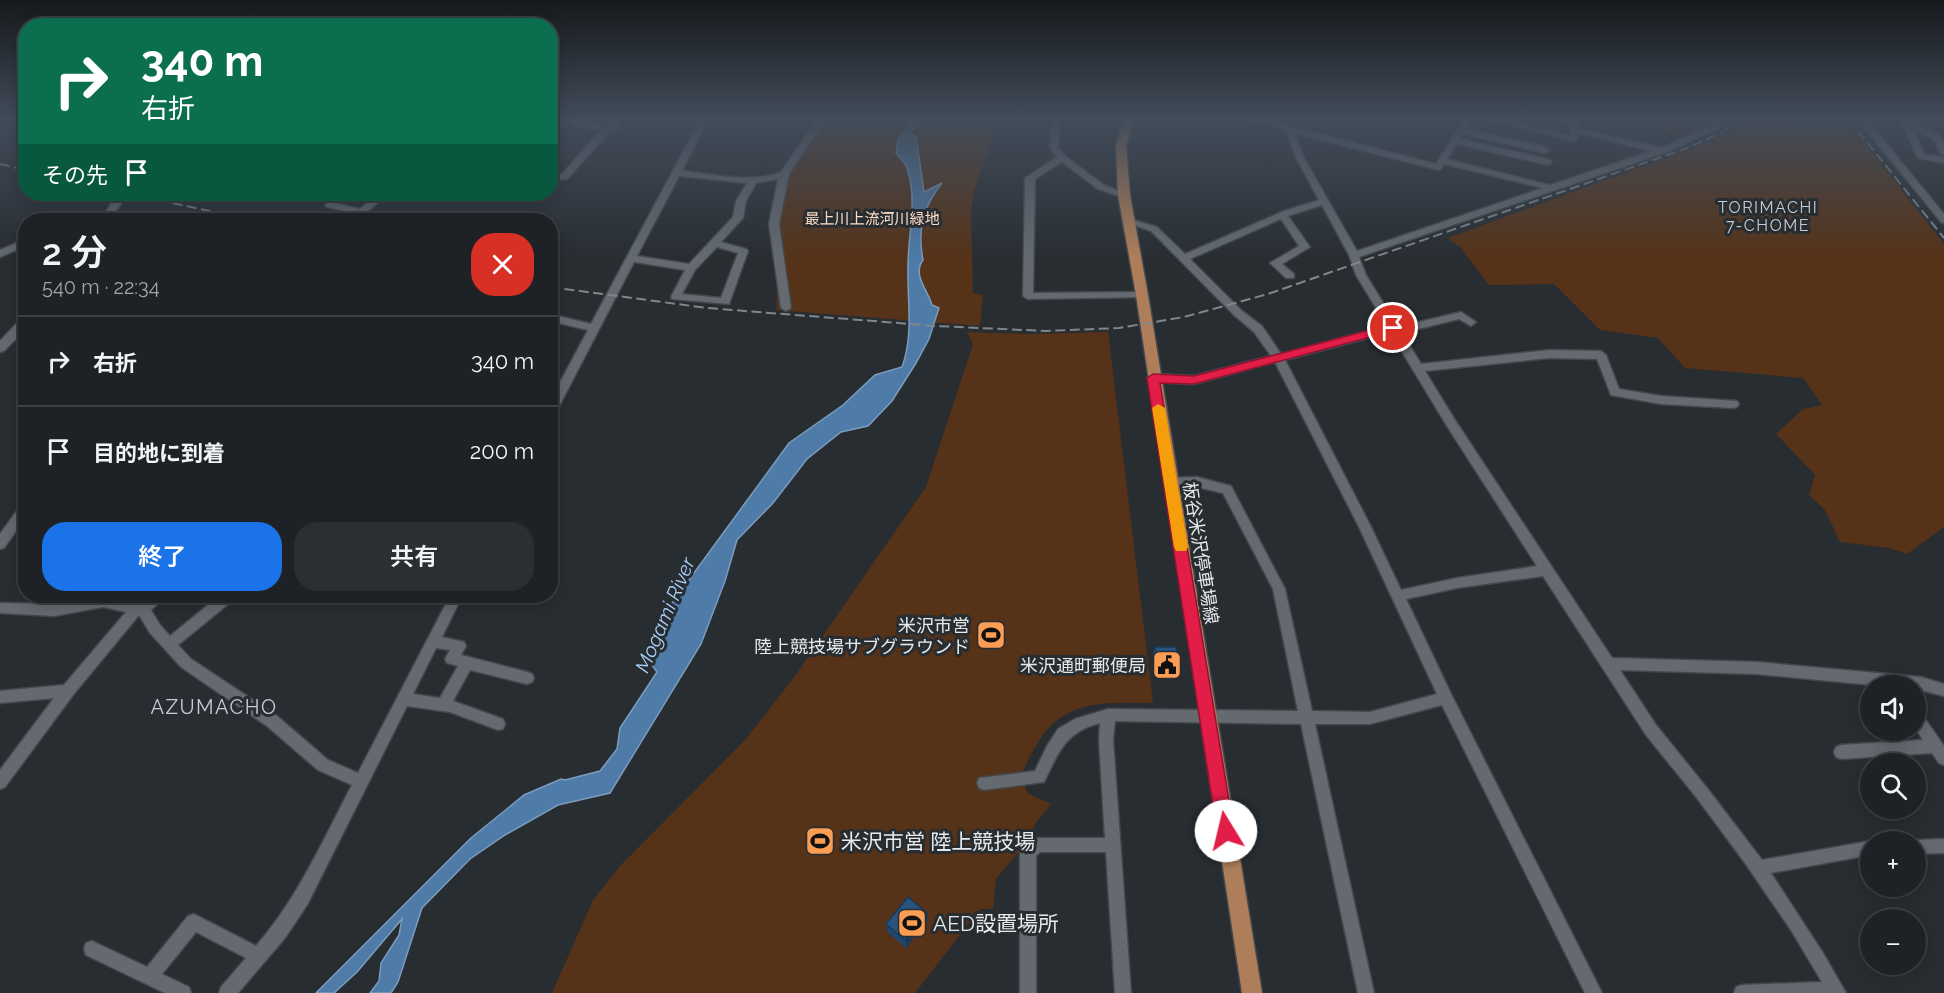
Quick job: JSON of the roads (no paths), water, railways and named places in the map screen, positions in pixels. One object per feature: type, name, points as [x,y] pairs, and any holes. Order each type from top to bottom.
[{"type":"main road","name":"板谷米沢停車場線","points":[[1122,166],[1127,221],[1142,295],[1153,378],[1252,993]]},
{"type":"street","points":[[558,177],[564,177],[574,166]]},
{"type":"street","points":[[558,397],[680,166]]},
{"type":"street","points":[[786,308],[774,225],[784,174],[789,166]]},
{"type":"street","points":[[1049,166],[1030,178],[1028,296],[1142,295]]},
{"type":"street","points":[[1073,166],[1101,187],[1124,195]]},
{"type":"street","points":[[1304,166],[1354,255],[1361,275],[1546,570],[1651,730],[1676,759],[1780,896],[1837,992]]},
{"type":"street","points":[[1465,166],[1546,186]]},
{"type":"street","points":[[1354,255],[1616,166]]},
{"type":"street","points":[[1900,166],[1944,220]]},
{"type":"street","points":[[676,173],[753,180],[773,180],[784,174]]},
{"type":"street","points":[[715,243],[743,251],[725,302],[676,297],[691,268],[738,218],[741,201],[753,180]]},
{"type":"street","points":[[330,205],[361,213],[375,201]]},
{"type":"street","points":[[1184,258],[1213,248],[1302,207],[1323,202]]},
{"type":"street","points":[[1283,216],[1305,247],[1275,263],[1290,276]]},
{"type":"street","points":[[1127,221],[1154,229],[1238,313],[1258,329],[1279,359],[1365,527],[1446,698],[1594,993]]},
{"type":"street","points":[[0,254],[18,246]]},
{"type":"street","points":[[632,258],[691,268]]},
{"type":"street","points":[[1153,378],[1194,380],[1394,329],[1461,315],[1471,322]]},
{"type":"street","points":[[558,319],[594,328]]},
{"type":"street","points":[[0,348],[18,328]]},
{"type":"street","points":[[1418,368],[1549,354],[1601,355],[1615,393],[1661,400],[1733,404]]},
{"type":"street","points":[[1171,481],[1197,482],[1227,489],[1279,590],[1366,993]]},
{"type":"street","points":[[0,544],[18,518]]},
{"type":"street","points":[[1397,596],[1457,583],[1546,570]]},
{"type":"street","points":[[0,608],[54,610],[104,603],[140,608],[155,629],[186,663],[272,721],[323,765],[360,781]]},
{"type":"street","points":[[0,782],[5,768],[140,608],[147,603]]},
{"type":"street","points":[[170,645],[220,603]]},
{"type":"street","points":[[227,993],[260,956],[301,899],[452,603]]},
{"type":"street","points":[[432,641],[459,646],[452,659],[527,678]]},
{"type":"street","points":[[444,704],[467,663]]},
{"type":"street","points":[[1608,664],[1757,668],[1860,680]]},
{"type":"street","points":[[1926,685],[1944,690]]},
{"type":"street","points":[[0,697],[68,692]]},
{"type":"street","points":[[984,783],[1039,777],[1057,740],[1075,724],[1108,715],[1370,718],[1446,698]]},
{"type":"street","points":[[403,699],[444,704],[498,724]]},
{"type":"street","points":[[1108,715],[1106,740],[1123,993]]},
{"type":"street","points":[[1926,732],[1940,752]]},
{"type":"street","points":[[1841,752],[1940,752]]},
{"type":"street","points":[[1028,993],[1028,852],[1038,845],[1113,845]]},
{"type":"street","points":[[1926,847],[1944,846]]},
{"type":"street","points":[[1758,868],[1860,850]]},
{"type":"street","points":[[149,977],[194,922],[260,956]]},
{"type":"street","points":[[92,949],[183,993]]},
{"type":"street","points":[[1742,993],[1837,992]]},
{"type":"water","name":"Mogami River","points":[[906,166],[920,166],[924,192],[942,183],[930,201],[923,219],[921,249],[923,260],[919,271],[932,305],[939,308],[929,339],[892,401],[868,426],[841,432],[807,459],[773,503],[737,540],[725,581],[701,644],[610,793],[558,805],[505,835],[470,859],[422,908],[398,982],[391,993],[370,993],[379,981],[381,963],[399,935],[402,919],[357,972],[334,993],[316,993],[471,838],[524,795],[561,779],[600,771],[617,749],[620,728],[657,672],[648,660],[662,635],[661,618],[789,443],[843,405],[875,375],[902,367],[909,330],[908,266],[912,193]]},
{"type":"railway","points":[[10,166],[18,168]]},
{"type":"railway","points":[[558,288],[707,308],[936,326],[1046,331],[1119,328],[1184,317],[1268,294],[1635,166]]},
{"type":"railway","points":[[1886,166],[1944,238]]},
{"type":"railway","points":[[163,201],[219,213]]},
{"type":"place","name":"米沢市営 陸上競技場サブグラウンド","points":[[991,635]]},
{"type":"place","name":"米沢通町郵便局","points":[[1167,665]]},
{"type":"place","name":"米沢市営 陸上競技場","points":[[820,841]]},
{"type":"place","name":"AED設置場所","points":[[912,923]]},
{"type":"district","name":"TORIMACHI 7-CHOME","points":[[1768,216]]},
{"type":"district","name":"AZUMACHO","points":[[214,707]]},
{"type":"park label","name":"最上川上流河川緑地","points":[[872,219]]}]
